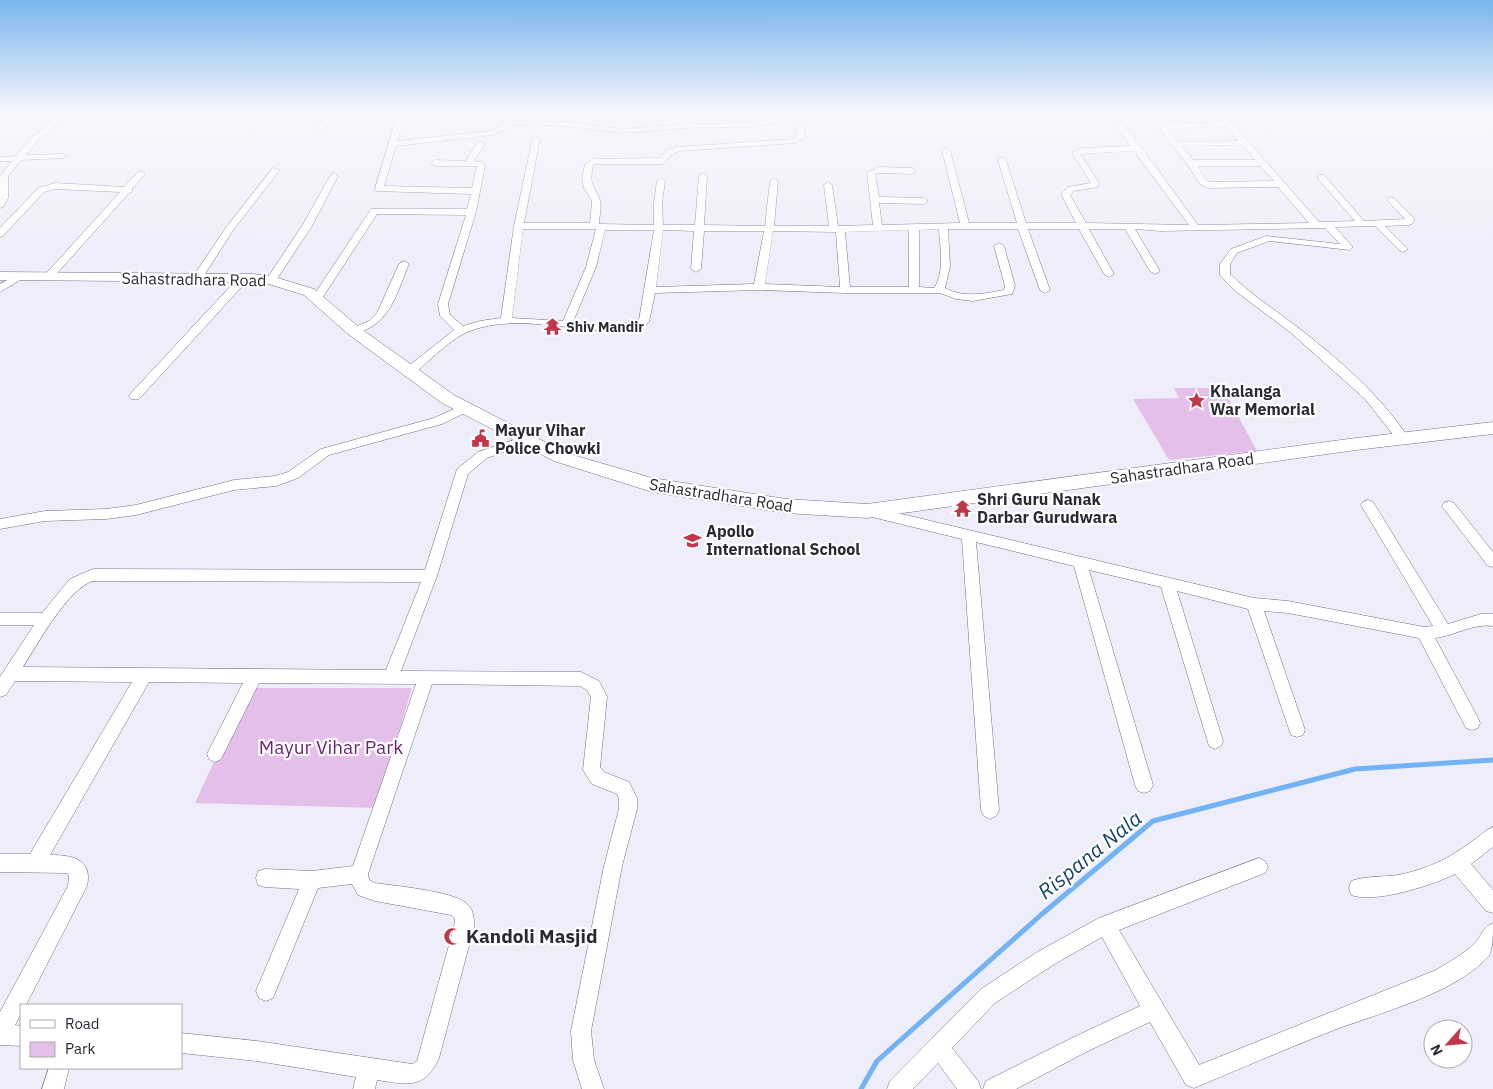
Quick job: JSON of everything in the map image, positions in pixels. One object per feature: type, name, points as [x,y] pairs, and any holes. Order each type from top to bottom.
[{"type":"main road","name":"Sahastradhara Road","points":[[0,276],[244,278],[271,280],[309,292],[354,331],[448,399],[560,457],[652,485],[786,506],[867,511],[1493,428]]},
{"type":"street","points":[[0,205],[5,192],[1,183],[4,176],[15,163]]},
{"type":"street","points":[[317,298],[376,200],[387,163]]},
{"type":"street","points":[[435,163],[481,166],[471,212],[443,304],[445,316],[461,330]]},
{"type":"street","points":[[506,321],[519,226],[531,163]]},
{"type":"street","points":[[567,324],[591,267],[598,227],[596,202],[588,188],[586,179],[587,166],[591,163]]},
{"type":"street","points":[[949,163],[966,226]]},
{"type":"street","points":[[1003,163],[1022,226],[1045,290]]},
{"type":"street","points":[[1082,163],[1095,183],[1092,186],[1071,189],[1065,194],[1109,274]]},
{"type":"street","points":[[1147,163],[1195,227]]},
{"type":"street","points":[[1191,163],[1262,163],[1316,225]]},
{"type":"street","points":[[1191,163],[1203,182],[1208,185],[1281,184]]},
{"type":"street","points":[[197,278],[230,228],[276,170]]},
{"type":"street","points":[[878,228],[872,172],[912,171]]},
{"type":"street","points":[[48,277],[129,190],[141,174]]},
{"type":"street","points":[[271,280],[307,226],[334,176]]},
{"type":"street","points":[[696,269],[703,176]]},
{"type":"street","points":[[1321,177],[1362,224]]},
{"type":"street","points":[[410,371],[461,330],[480,324],[506,321],[567,324],[600,328],[634,326],[644,322],[659,228],[658,203],[661,181]]},
{"type":"street","points":[[759,287],[769,229],[774,181]]},
{"type":"street","points":[[828,185],[837,229],[845,290]]},
{"type":"street","points":[[0,234],[44,188],[55,186],[129,190]]},
{"type":"street","points":[[376,200],[476,191]]},
{"type":"street","points":[[376,200],[471,212]]},
{"type":"street","points":[[874,200],[924,201]]},
{"type":"street","points":[[519,226],[769,229],[943,226],[1128,226],[1161,228],[1409,222],[1410,220],[1391,200]]},
{"type":"street","points":[[1378,224],[1403,249]]},
{"type":"street","points":[[1327,225],[1348,248],[1269,238],[1234,251],[1225,264],[1223,271],[1238,288],[1294,330],[1369,396],[1404,439]]},
{"type":"street","points":[[940,289],[947,261],[943,226]]},
{"type":"street","points":[[1128,226],[1155,270]]},
{"type":"street","points":[[914,228],[914,290]]},
{"type":"street","points":[[940,289],[951,296],[959,297],[976,297],[1008,292],[1010,286],[999,246]]},
{"type":"street","points":[[354,331],[373,323],[382,314],[404,264]]},
{"type":"street","points":[[0,289],[18,276]]},
{"type":"street","points":[[135,396],[244,278]]},
{"type":"street","points":[[650,290],[759,287],[845,290],[936,291],[940,289]]},
{"type":"street","points":[[0,524],[45,516],[106,514],[136,510],[234,485],[276,481],[293,475],[325,452],[438,422],[465,408]]},
{"type":"street","points":[[391,677],[430,576],[462,472],[477,457],[526,440]]},
{"type":"street","points":[[1368,505],[1444,631]]},
{"type":"street","points":[[1449,506],[1493,562]]},
{"type":"street","points":[[867,511],[1254,604],[1288,607],[1424,633],[1456,629],[1486,618],[1493,620]]},
{"type":"street","points":[[969,536],[990,810]]},
{"type":"street","points":[[1080,562],[1144,786]]},
{"type":"street","points":[[0,690],[47,619],[74,584],[84,577],[93,574],[430,576]]},
{"type":"street","points":[[1168,582],[1215,742]]},
{"type":"street","points":[[1254,604],[1297,730]]},
{"type":"street","points":[[0,619],[47,619]]},
{"type":"street","points":[[1424,633],[1472,723]]},
{"type":"street","points":[[11,674],[581,679],[591,682],[596,687],[599,697],[591,770],[598,778],[623,788],[628,798],[628,809],[613,866],[581,1030],[580,1046],[586,1072],[593,1089]]},
{"type":"street","points":[[35,864],[145,674]]},
{"type":"street","points":[[215,754],[255,676]]},
{"type":"street","points":[[182,1043],[256,1051],[414,1075],[424,1068],[429,1058],[464,927],[465,916],[458,908],[448,904],[365,889],[361,886],[359,874],[426,678]]},
{"type":"street","points":[[1358,888],[1386,887],[1440,873],[1458,863],[1493,836]]},
{"type":"street","points":[[0,863],[70,864],[76,868],[80,878],[76,890],[0,1034],[20,1036]]},
{"type":"street","points":[[1458,863],[1493,904]]},
{"type":"street","points":[[898,1089],[988,996],[1046,958],[1106,925],[1259,867]]},
{"type":"street","points":[[265,878],[312,880],[359,874]]},
{"type":"street","points":[[266,991],[312,880]]},
{"type":"street","points":[[1106,925],[1198,1083],[1327,1022],[1428,984],[1474,958],[1489,943],[1493,933]]},
{"type":"street","points":[[994,1089],[1081,1044],[1154,1010]]},
{"type":"street","points":[[938,1046],[970,1089]]},
{"type":"street","points":[[364,1089],[368,1068]]},
{"type":"street","points":[[53,1089],[59,1069]]},
{"type":"green space","points":[[1174,388],[1223,388],[1257,451],[1169,460],[1133,399],[1179,398]]},
{"type":"green space","name":"Mayur Vihar Park","points":[[248,688],[412,688],[376,808],[195,803]]},
{"type":"waterway","name":"Rispana Nala","points":[[861,1089],[877,1061],[1042,914],[1153,821],[1355,769],[1493,760]]},
{"type":"place","name":"Shiv Mandir","points":[[552,327]]},
{"type":"place","name":"Khalanga War Memorial","points":[[1196,400]]},
{"type":"place","name":"Mayur Vihar Police Chowki","points":[[481,439]]},
{"type":"place","name":"Shri Guru Nanak Darbar Gurudwara","points":[[963,508]]},
{"type":"place","name":"Apollo International School","points":[[692,540]]},
{"type":"place","name":"Kandoli Masjid","points":[[452,936]]}]
